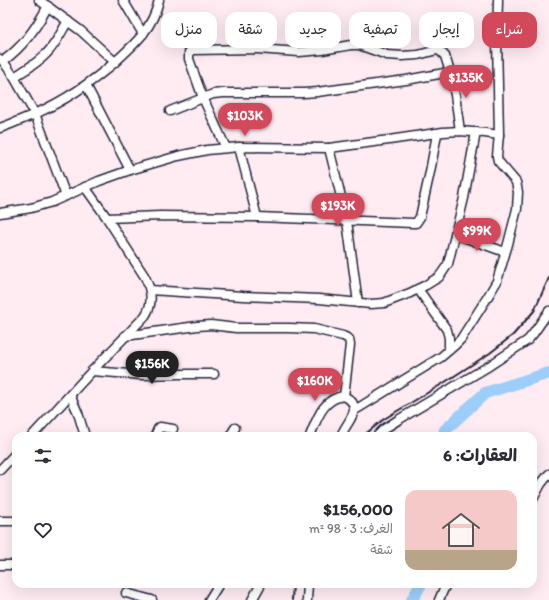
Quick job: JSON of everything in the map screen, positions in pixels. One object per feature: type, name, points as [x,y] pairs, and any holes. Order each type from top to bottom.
[{"type":"street","points":[[39,0],[95,43],[115,62]]},
{"type":"street","points":[[123,0],[143,34]]},
{"type":"street","points":[[0,128],[13,124],[46,109],[86,85],[115,62],[143,34],[153,20],[159,0]]},
{"type":"street","points":[[354,410],[449,350],[461,339],[497,281],[517,209],[518,192],[516,182],[497,159],[499,135],[497,40],[498,0]]},
{"type":"street","points":[[48,6],[40,20],[18,50],[2,60],[14,77],[35,114],[66,196]]},
{"type":"street","points":[[14,77],[35,64],[46,54],[55,43],[68,21]]},
{"type":"street","points":[[226,148],[203,98],[189,59],[189,52],[192,50],[257,49],[299,52],[359,45],[387,55],[402,56],[418,55],[437,50],[445,56],[450,72],[460,131]]},
{"type":"street","points":[[170,111],[213,94],[223,92],[304,93],[406,80],[450,72]]},
{"type":"street","points":[[86,85],[130,170]]},
{"type":"street","points":[[0,213],[52,202],[99,181],[130,170],[184,154],[207,150],[239,147],[329,148],[460,131],[499,135]]},
{"type":"street","points":[[150,290],[235,296],[319,299],[371,304],[384,302],[418,289],[442,273],[449,260],[464,198],[476,132]]},
{"type":"street","points":[[107,218],[160,216],[257,217],[413,224],[416,223],[420,217],[437,134]]},
{"type":"street","points":[[239,147],[257,217]]},
{"type":"street","points":[[329,148],[348,221],[358,303]]},
{"type":"street","points":[[36,432],[145,316],[151,300],[150,290],[145,277],[86,187]]},
{"type":"street","points":[[455,234],[506,252]]},
{"type":"street","points":[[418,289],[446,330],[449,338],[449,350]]},
{"type":"street","points":[[381,432],[398,420],[489,366],[528,340],[538,329],[549,311]]},
{"type":"street","points":[[125,336],[211,325],[236,328],[307,329],[343,336],[348,338],[350,341],[344,396]]},
{"type":"street","points":[[92,371],[142,375],[214,374]]},
{"type":"street","points":[[70,395],[78,413],[84,432]]},
{"type":"street","points":[[312,432],[317,418],[327,403],[335,397],[344,396],[349,398],[352,402],[354,415],[343,432]]},
{"type":"street","points":[[157,432],[160,427],[173,429]]},
{"type":"street","points":[[232,432],[235,428]]},
{"type":"street","points":[[0,470],[12,457]]},
{"type":"street","points":[[537,492],[549,474]]},
{"type":"street","points":[[0,522],[12,521]]},
{"type":"street","points":[[0,565],[12,566]]},
{"type":"street","points":[[208,600],[216,588]]},
{"type":"street","points":[[252,600],[259,588]]},
{"type":"street","points":[[307,600],[308,588]]},
{"type":"street","points":[[439,600],[444,588]]},
{"type":"street","points":[[126,593],[152,600]]},
{"type":"waterway","points":[[444,432],[485,393],[549,373]]},
{"type":"waterway","points":[[412,600],[419,588]]},
{"type":"railway","points":[[368,432],[384,419],[490,353],[513,335],[534,311],[549,278]]},
{"type":"railway","points":[[292,600],[293,588]]}]
